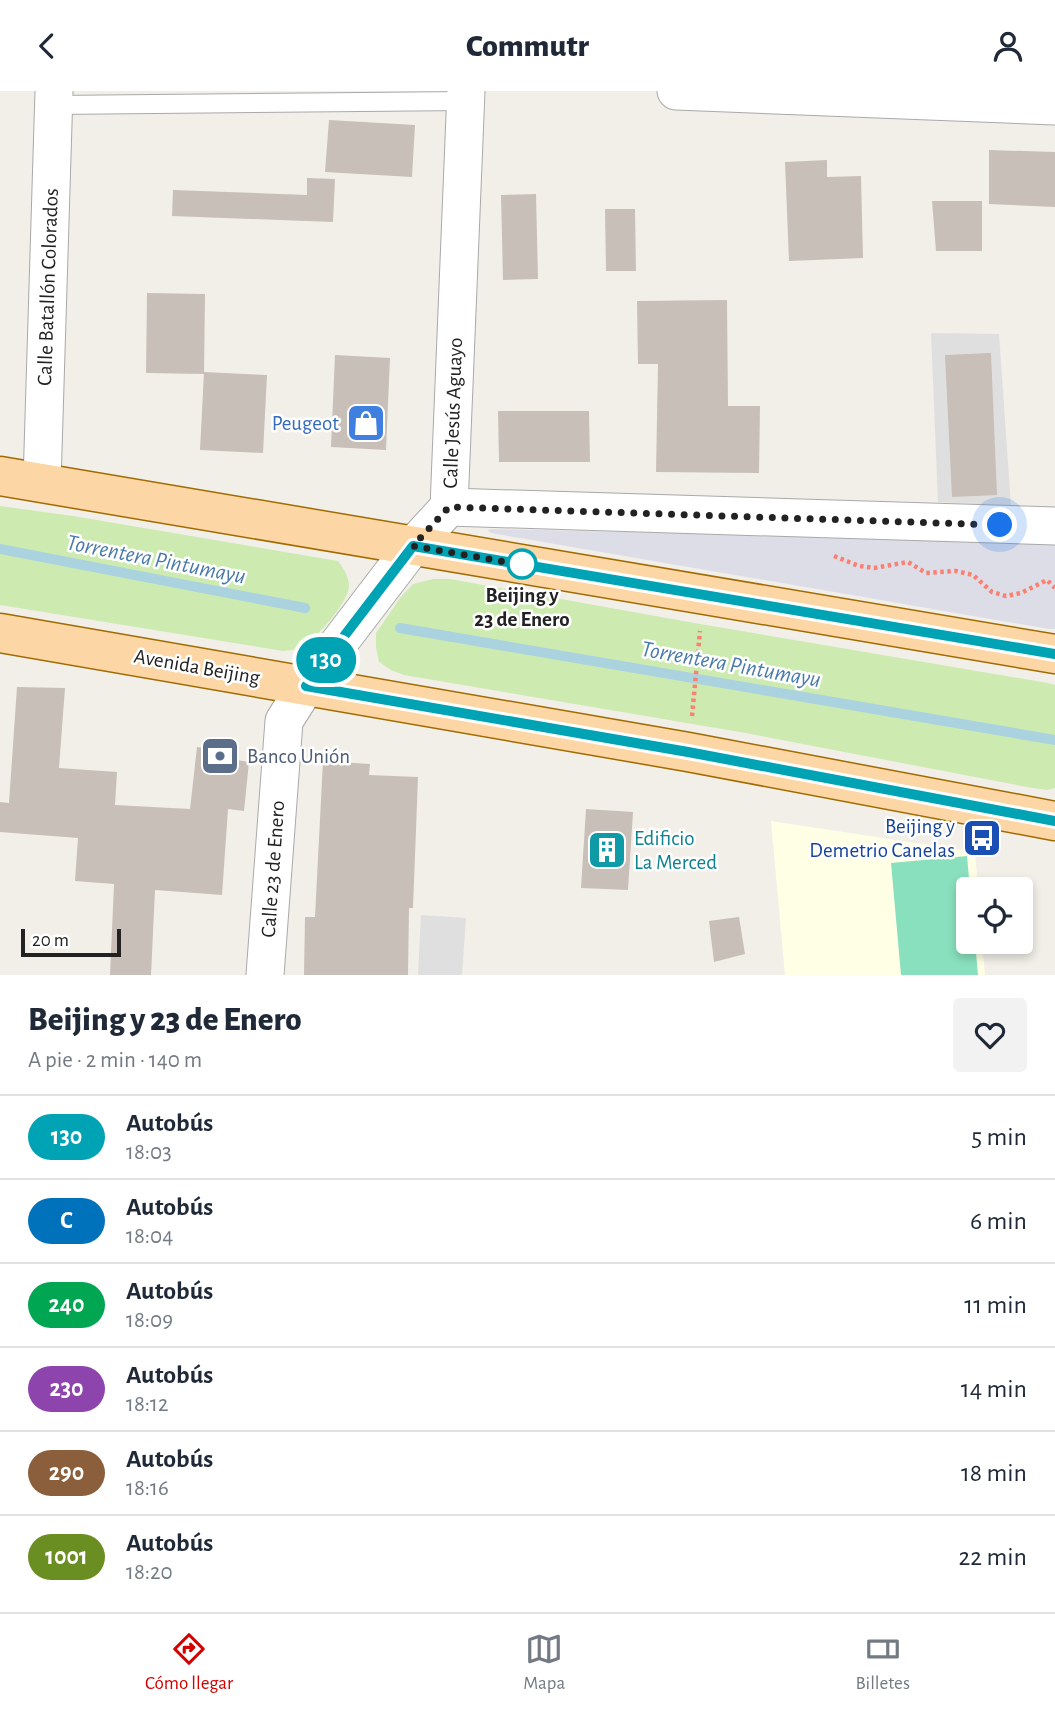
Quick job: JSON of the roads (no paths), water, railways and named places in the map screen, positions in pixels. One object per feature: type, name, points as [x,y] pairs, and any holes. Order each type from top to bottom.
[{"type":"main road","points":[[0,476],[1055,654]]},
{"type":"main road","name":"Avenida Beijing","points":[[0,633],[702,754],[1055,821]]},
{"type":"street","points":[[676,91],[1055,106]]},
{"type":"street","name":"Calle Jesús Aguayo","points":[[306,686],[413,546],[449,507],[466,96]]},
{"type":"street","name":"Calle Batallón Colorados","points":[[42,483],[54,98]]},
{"type":"street","points":[[449,507],[1055,526]]},
{"type":"street","name":"Calle 23 de Enero","points":[[265,975],[284,721],[306,686]]},
{"type":"lane","points":[[54,98],[466,96]]},
{"type":"waterway","name":"Torrentera Pintumayu","points":[[0,549],[305,608]]},
{"type":"waterway","name":"Torrentera Pintumayu","points":[[400,628],[1055,740]]},
{"type":"place","name":"Peugeot","points":[[366,423]]},
{"type":"place","name":"Beijing y 23 de Enero","points":[[522,564]]},
{"type":"place","name":"Banco Unión","points":[[220,756]]},
{"type":"place","name":"Beijing y Demetrio Canelas","points":[[982,838]]},
{"type":"place","name":"Edificio La Merced","points":[[607,850]]}]
